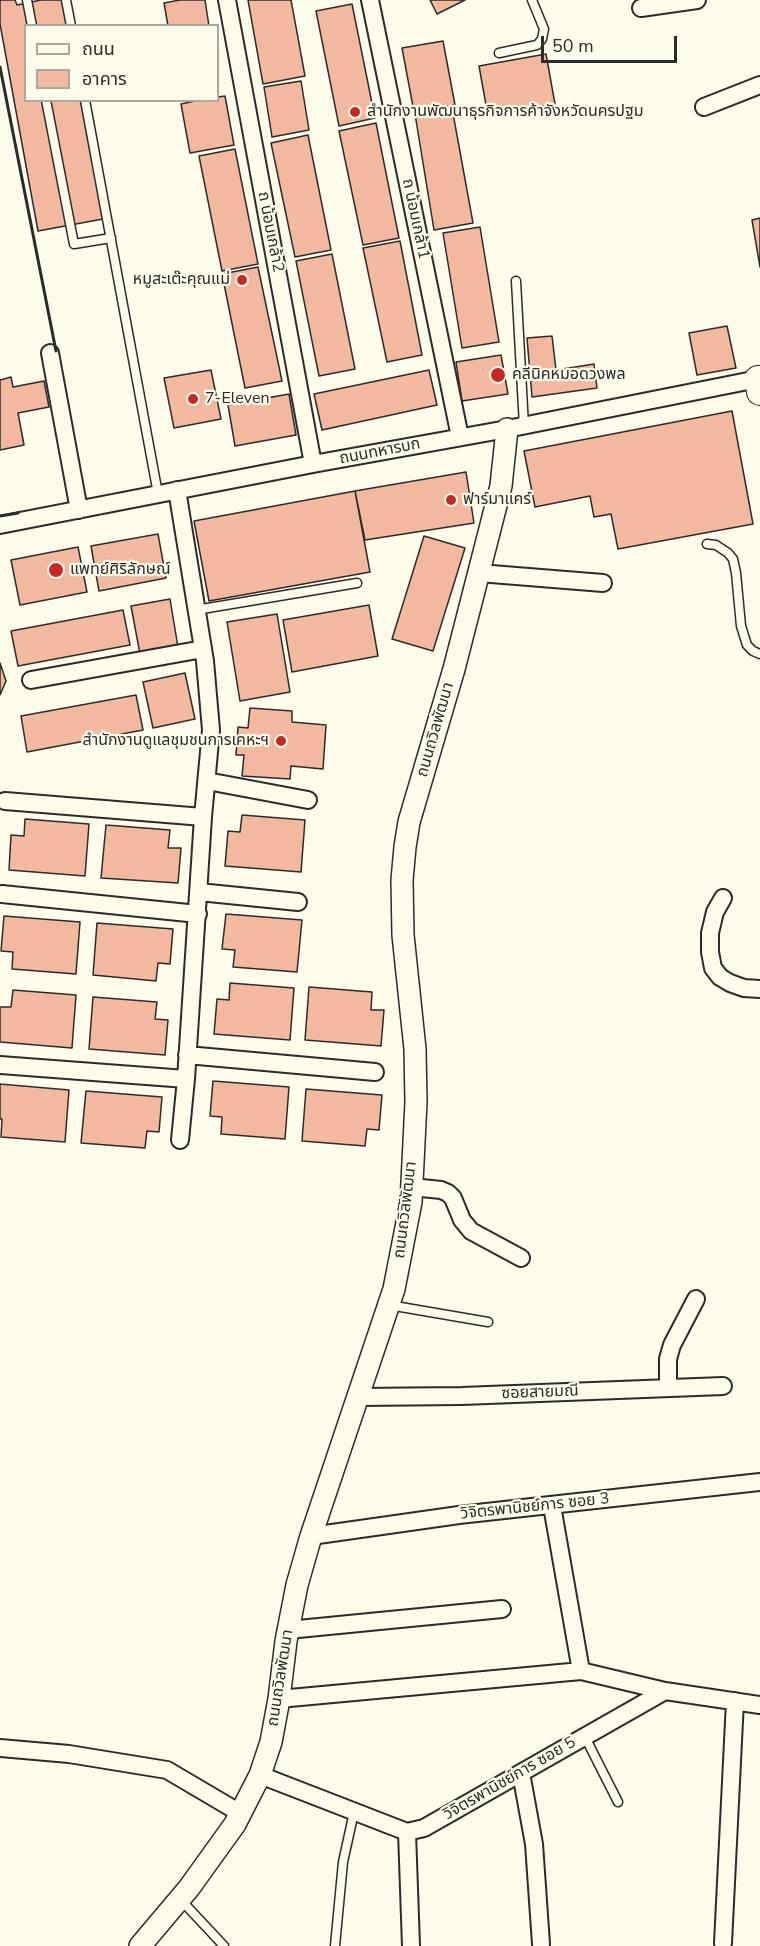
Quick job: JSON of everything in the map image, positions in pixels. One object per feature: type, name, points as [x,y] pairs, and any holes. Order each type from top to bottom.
[{"type":"street","name":"ถ น้อมเกล้า2","points":[[227,0],[313,464]]},
{"type":"street","name":"ถ น้อมเกล้า1","points":[[370,0],[460,437]]},
{"type":"street","points":[[641,8],[691,0]]},
{"type":"street","points":[[704,107],[760,85]]},
{"type":"street","points":[[50,352],[79,510]]},
{"type":"street","name":"ถนนทหารบก","points":[[0,525],[313,464],[760,384]]},
{"type":"street","name":"ถนนถวิลพัฒนา","points":[[140,1946],[180,1899],[235,1824],[260,1775],[271,1742],[297,1585],[311,1536],[389,1305],[405,1238],[412,1187],[416,1102],[416,1073],[403,935],[402,880],[405,847],[409,822],[454,669],[516,427]]},
{"type":"street","points":[[177,490],[210,698],[211,730],[180,1140]]},
{"type":"street","points":[[478,573],[603,583]]},
{"type":"street","points":[[31,680],[203,649]]},
{"type":"street","points":[[207,781],[308,800]]},
{"type":"street","points":[[5,801],[203,817]]},
{"type":"street","points":[[199,892],[298,902]]},
{"type":"street","points":[[2,894],[198,914]]},
{"type":"street","points":[[723,898],[715,912],[710,933],[713,968],[720,977],[730,983],[744,988],[760,989]]},
{"type":"street","points":[[187,1055],[375,1072]]},
{"type":"street","points":[[0,1065],[186,1079]]},
{"type":"street","points":[[412,1187],[441,1190],[448,1193],[453,1198],[462,1220],[471,1231],[521,1258]]},
{"type":"street","points":[[668,1388],[668,1359],[672,1345],[696,1299]]},
{"type":"street","name":"ซอยสายมณี","points":[[358,1397],[462,1396],[723,1386]]},
{"type":"street","name":"วิจิตรพานิชย์การ ซอย 3","points":[[311,1536],[459,1515],[760,1482]]},
{"type":"street","points":[[552,1506],[581,1671]]},
{"type":"street","points":[[288,1630],[502,1609]]},
{"type":"street","points":[[279,1699],[581,1671],[665,1691],[760,1705]]},
{"type":"street","name":"วิจิตรพานิชย์การ ซอย 5","points":[[407,1832],[424,1828],[665,1691]]},
{"type":"street","points":[[723,1943],[735,1701]]},
{"type":"street","points":[[0,1748],[69,1754],[167,1770],[240,1813]]},
{"type":"street","points":[[521,1773],[534,1844],[541,1944]]},
{"type":"street","points":[[260,1775],[407,1832],[411,1946]]},
{"type":"lane","points":[[27,0],[32,24]]},
{"type":"lane","points":[[66,0],[71,24]]},
{"type":"lane","points":[[499,53],[537,45],[542,39],[544,29],[532,0]]},
{"type":"lane","points":[[46,102],[74,243],[111,238]]},
{"type":"lane","points":[[85,102],[158,494]]},
{"type":"lane","points":[[516,281],[516,427]]},
{"type":"lane","points":[[707,544],[716,545],[733,559],[741,626],[747,645],[760,654]]},
{"type":"lane","points":[[196,610],[357,583]]},
{"type":"lane","points":[[389,1305],[488,1322]]},
{"type":"lane","points":[[585,1737],[618,1802]]},
{"type":"lane","points":[[335,1946],[343,1862],[354,1812]]},
{"type":"lane","points":[[180,1899],[224,1946]]},
{"type":"building","points":[[0,0],[15,0],[17,5],[41,0],[66,0],[71,24],[24,24],[24,102],[83,102],[103,219],[38,231],[0,24]]},
{"type":"building","points":[[180,0],[205,0],[209,24],[168,24],[164,3]]},
{"type":"building","points":[[248,0],[291,0],[305,76],[263,84]]},
{"type":"building","points":[[430,0],[465,0],[437,14]]},
{"type":"building","points":[[352,4],[375,118],[339,126],[316,11]]},
{"type":"building","points":[[443,41],[455,105],[414,112],[402,48]]},
{"type":"building","points":[[546,54],[555,104],[488,116],[479,66]]},
{"type":"building","points":[[301,81],[309,130],[272,137],[264,87]]},
{"type":"building","points":[[225,96],[234,145],[190,153],[181,104],[219,102],[219,97]]},
{"type":"building","points":[[452,108],[473,223],[434,230],[415,114]]},
{"type":"building","points":[[376,123],[399,238],[363,245],[339,131]]},
{"type":"building","points":[[308,135],[331,250],[295,257],[271,143]]},
{"type":"building","points":[[235,149],[258,264],[222,271],[199,156]]},
{"type":"building","points":[[760,218],[760,267],[752,220]]},
{"type":"building","points":[[480,227],[499,342],[462,348],[443,233]]},
{"type":"building","points":[[400,241],[422,355],[387,362],[363,248]]},
{"type":"building","points":[[332,254],[355,369],[319,376],[296,261]]},
{"type":"building","points":[[258,267],[282,381],[245,388],[222,274]]},
{"type":"building","points":[[727,326],[736,368],[697,375],[689,333]]},
{"type":"building","points":[[552,336],[556,370],[594,364],[597,388],[532,397],[527,338]]},
{"type":"building","points":[[501,355],[508,394],[462,401],[456,362]]},
{"type":"building","name":"7-Eleven","points":[[211,370],[221,419],[174,428],[164,378]]},
{"type":"building","points":[[429,370],[437,405],[322,430],[314,394]]},
{"type":"building","points":[[11,377],[13,387],[44,381],[49,407],[18,413],[24,445],[0,450],[0,380]]},
{"type":"building","points":[[289,394],[296,435],[235,446],[228,405]]},
{"type":"building","points":[[732,411],[753,524],[618,549],[611,514],[594,517],[590,496],[535,507],[524,451]]},
{"type":"building","points":[[466,472],[474,523],[365,540],[355,491]]},
{"type":"building","points":[[355,491],[370,572],[209,601],[194,521]]},
{"type":"building","points":[[158,534],[166,578],[99,591],[91,546]]},
{"type":"building","points":[[424,536],[465,548],[433,651],[392,639]]},
{"type":"building","points":[[78,547],[87,592],[20,605],[11,560]]},
{"type":"building","points":[[170,599],[178,647],[140,654],[131,606]]},
{"type":"building","points":[[369,605],[378,656],[292,672],[283,620]]},
{"type":"building","points":[[123,610],[130,645],[18,666],[11,631]]},
{"type":"building","points":[[277,614],[290,692],[240,701],[227,622]]},
{"type":"building","points":[[0,663],[6,681],[0,695]]},
{"type":"building","points":[[185,673],[195,719],[153,728],[143,682]]},
{"type":"building","points":[[136,695],[143,730],[27,752],[21,716]]},
{"type":"building","name":"สำนักงานดูแลชุมชนการเคหะฯ","points":[[250,708],[292,711],[292,722],[326,725],[323,769],[291,766],[290,779],[242,776],[244,755],[236,755],[238,727],[248,728]]},
{"type":"building","points":[[242,815],[305,820],[301,872],[225,866],[228,831],[240,832]]},
{"type":"building","points":[[25,819],[89,824],[85,876],[9,870],[11,835],[24,836]]},
{"type":"building","points":[[106,825],[170,830],[168,848],[181,848],[178,883],[101,878]]},
{"type":"building","points":[[226,914],[302,920],[297,972],[233,967],[235,950],[222,949]]},
{"type":"building","points":[[4,916],[80,922],[76,974],[12,969],[13,952],[1,951]]},
{"type":"building","points":[[97,923],[173,929],[170,964],[158,963],[156,981],[93,975]]},
{"type":"building","points":[[230,983],[294,988],[290,1040],[214,1034],[217,999],[229,1000]]},
{"type":"building","points":[[309,987],[372,992],[371,1010],[384,1010],[381,1046],[305,1040]]},
{"type":"building","points":[[13,990],[76,995],[72,1048],[0,1042],[0,1007],[11,1007]]},
{"type":"building","points":[[93,997],[157,1002],[155,1019],[168,1020],[165,1055],[89,1049]]},
{"type":"building","points":[[213,1081],[289,1087],[285,1139],[221,1134],[222,1117],[210,1116]]},
{"type":"building","points":[[0,1084],[69,1090],[65,1142],[1,1137]]},
{"type":"building","points":[[306,1089],[382,1095],[379,1130],[367,1129],[365,1146],[302,1141]]},
{"type":"building","points":[[86,1091],[162,1097],[159,1132],[147,1131],[145,1148],[81,1143]]},
{"type":"wall","points":[[0,67],[56,351]]},
{"type":"wall","points":[[0,516],[18,513]]},
{"type":"place","name":"สำนักงานพัฒนาธุรกิจการค้าจังหวัดนครปฐม","points":[[355,112]]},
{"type":"place","name":"หมูสะเต๊ะคุณแม่","points":[[242,280]]},
{"type":"place","name":"คลีนิคหมอดวงพล","points":[[498,375]]},
{"type":"place","name":"7-Eleven","points":[[193,399]]},
{"type":"place","name":"ฟาร์มาแคร์","points":[[451,500]]},
{"type":"place","name":"แพทย์ศิริลักษณ์","points":[[56,570]]},
{"type":"place","name":"สำนักงานดูแลชุมชนการเคหะฯ","points":[[281,741]]}]
